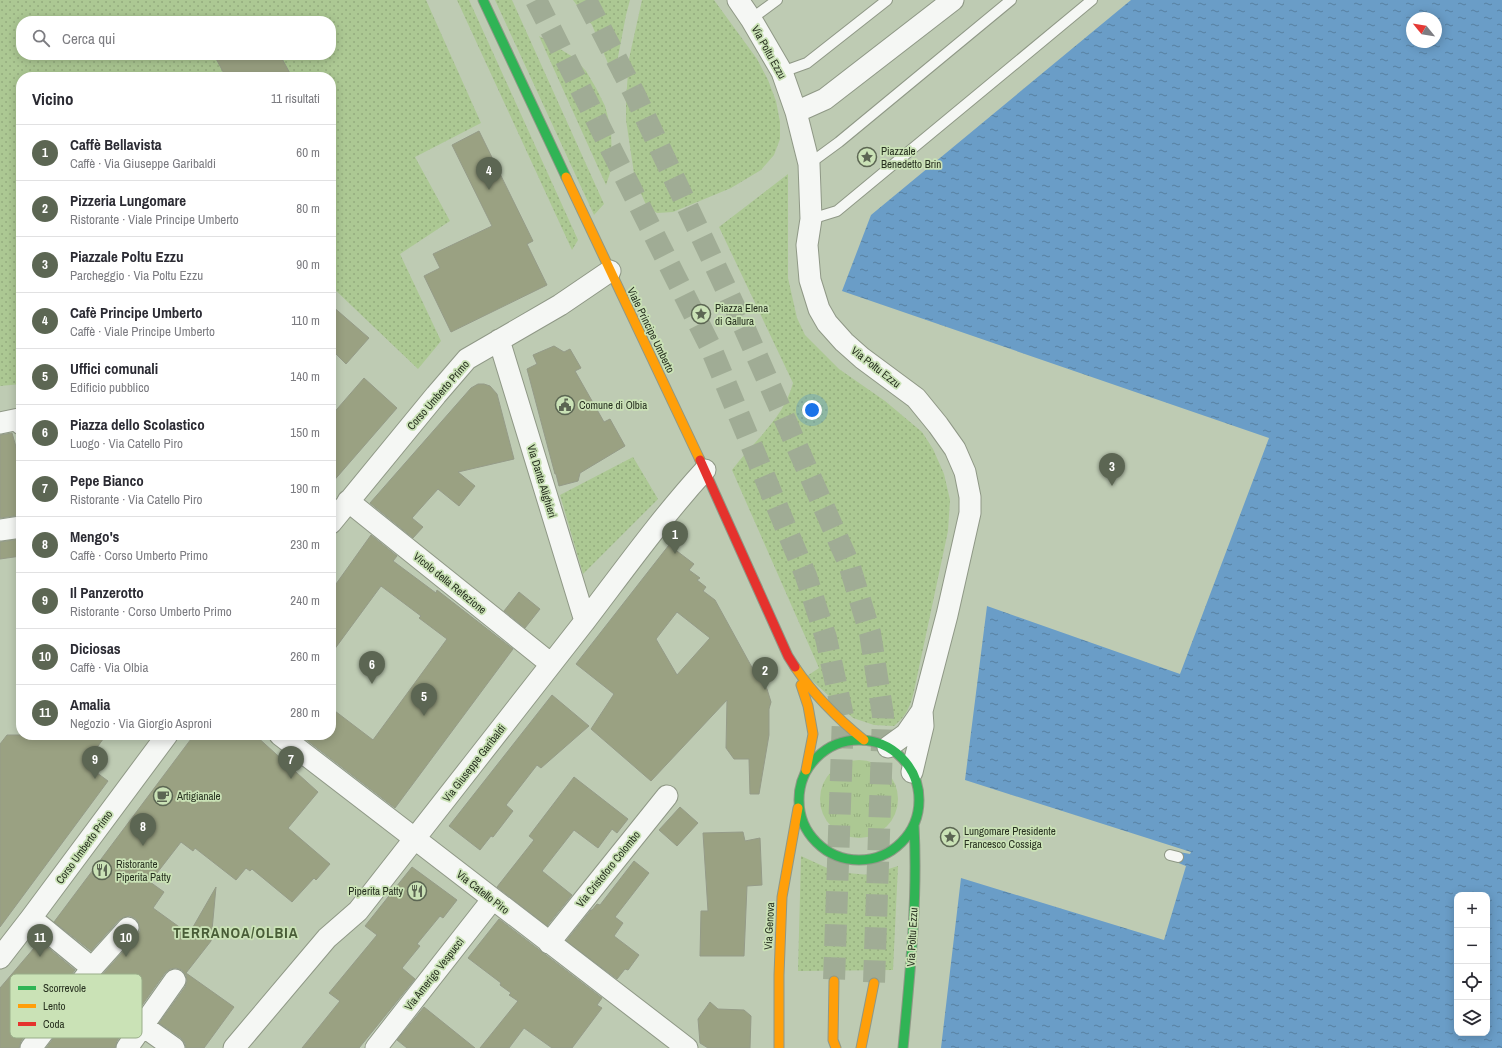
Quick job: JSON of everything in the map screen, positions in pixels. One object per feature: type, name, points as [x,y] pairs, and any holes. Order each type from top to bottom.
[{"type":"street","name":"Viale Principe Umberto","points":[[483,0],[705,470],[785,649],[796,670],[808,706],[813,734],[806,772]]},
{"type":"street","name":"Via Poltu Ezzu","points":[[738,0],[782,72],[796,112],[809,164],[811,219],[807,245],[810,280],[819,309],[827,323],[850,348],[916,398],[938,425],[955,449],[964,472],[970,497],[970,513],[947,615],[922,711],[923,726],[912,772]]},
{"type":"street","points":[[796,112],[825,99],[953,0]]},
{"type":"street","name":"Corso Umberto Primo","points":[[336,517],[467,359],[560,305],[610,271]]},
{"type":"street","name":"Via Dante Alighieri","points":[[499,340],[585,621]]},
{"type":"street","points":[[0,423],[16,420]]},
{"type":"street","name":"Via Giuseppe Garibaldi","points":[[234,1048],[327,938],[358,911],[585,621],[651,534],[705,470]]},
{"type":"street","name":"Vicolo della Refezione","points":[[348,501],[551,664]]},
{"type":"street","points":[[0,530],[16,528]]},
{"type":"street","name":"Viale Principe Umberto","points":[[796,670],[821,702],[847,727],[864,740]]},
{"type":"street","name":"Via Poltu Ezzu","points":[[888,747],[906,734],[922,711]]},
{"type":"street","name":"Corso Umberto Primo","points":[[0,958],[163,740]]},
{"type":"street","name":"Via Catello Piro","points":[[287,740],[492,900],[687,1048]]},
{"type":"street","points":[[852,740],[864,740],[876,742],[888,747],[900,756],[912,772],[918,786],[918,810],[914,825],[904,841],[889,853],[870,860],[849,860],[829,853],[813,840],[804,827],[798,807],[799,790],[806,772],[815,759],[832,746],[852,740]]},
{"type":"street","name":"Via Cristoforo Colombo","points":[[549,943],[667,796]]},
{"type":"street","name":"Via Genova","points":[[779,1048],[779,975],[782,897],[798,807]]},
{"type":"street","name":"Via Poltu Ezzu","points":[[903,1048],[911,961],[916,846],[914,825]]},
{"type":"street","name":"Via Amerigo Vespucci","points":[[376,1048],[492,900]]},
{"type":"street","points":[[31,918],[88,973],[128,928]]},
{"type":"street","points":[[174,1048],[143,1026],[175,980]]},
{"type":"street","points":[[834,981],[833,1040],[836,1048]]},
{"type":"street","points":[[860,1048],[862,1046],[874,983]]},
{"type":"street","points":[[31,1048],[39,1038]]},
{"type":"street","points":[[127,1048],[134,1038]]},
{"type":"lane","points":[[751,19],[777,0]]},
{"type":"lane","points":[[782,72],[807,63],[887,0]]},
{"type":"lane","points":[[809,164],[845,137],[1011,0]]},
{"type":"lane","points":[[811,219],[837,211],[1092,0]]},
{"type":"green space","points":[[0,0],[426,0],[481,123],[415,157],[450,221],[400,254],[441,341],[418,369],[336,291],[336,72],[16,72],[16,384],[0,386]]},
{"type":"green space","points":[[457,0],[469,0],[578,240],[572,250]]},
{"type":"green space","points":[[495,0],[512,0],[604,204],[594,215]]},
{"type":"green space","points":[[573,0],[630,0],[614,78],[592,25]]},
{"type":"green space","points":[[642,0],[714,0],[757,59],[768,80],[776,101],[780,122],[780,139],[774,155],[761,170],[731,188],[673,212],[657,213],[647,207],[635,180],[626,120],[629,59]]},
{"type":"green space","points":[[539,36],[573,57],[586,71],[605,106],[611,129],[612,167],[606,185]]},
{"type":"green space","points":[[788,174],[788,278],[797,318],[805,335],[839,369],[885,401],[922,432],[933,449],[944,474],[950,500],[948,531],[914,691],[907,710],[894,726],[874,725],[853,718],[807,676],[819,668],[732,470],[775,419],[789,396],[793,383],[719,227]]},
{"type":"green space","points":[[633,457],[658,499],[583,574],[560,495]]},
{"type":"green space","points":[[859,760],[874,763],[887,771],[895,784],[898,799],[895,814],[887,827],[874,835],[859,838],[844,835],[831,827],[823,814],[820,799],[823,784],[831,771],[844,763]]},
{"type":"green space","points":[[801,856],[836,872],[870,875],[898,866],[893,970],[798,971]]},
{"type":"water","points":[[1131,0],[1502,0],[1502,1048],[941,1048],[961,878],[1164,940],[1186,866],[1176,862],[1179,852],[1190,854],[1191,852],[965,780],[987,606],[1180,674],[1269,438],[842,291],[871,215]]},
{"type":"building","points":[[217,60],[283,60],[289,72],[223,72]]},
{"type":"building","points":[[479,131],[533,241],[527,244],[547,285],[451,332],[424,276],[440,268],[433,254],[492,226],[452,145]]},
{"type":"building","points":[[336,309],[369,338],[346,364],[336,354]]},
{"type":"building","points":[[554,346],[564,352],[570,349],[581,368],[575,371],[604,422],[610,419],[625,446],[580,473],[578,481],[559,486],[527,369],[537,364],[533,355]]},
{"type":"building","points":[[364,378],[397,408],[336,478],[336,410]]},
{"type":"building","points":[[478,384],[490,386],[497,394],[514,459],[458,472],[475,486],[459,506],[438,489],[412,518],[423,527],[413,538],[370,503],[471,388]]},
{"type":"building","points":[[12,433],[16,447],[16,516],[0,518],[0,435]]},
{"type":"building","points":[[371,535],[397,556],[393,561],[436,593],[437,590],[513,649],[395,808],[307,740],[336,740],[336,712],[373,740],[447,639],[419,618],[421,616],[381,586],[336,647],[336,584]]},
{"type":"building","points":[[16,540],[16,557],[0,559],[0,542]]},
{"type":"building","points":[[669,545],[694,564],[689,570],[700,578],[697,580],[706,587],[703,591],[715,600],[760,682],[762,681],[767,689],[771,702],[769,709],[769,735],[759,794],[750,794],[749,759],[734,759],[726,748],[727,700],[651,781],[591,729],[614,694],[576,664]],"holes":[[[677,612],[710,638],[677,675],[656,639]]]},
{"type":"building","points":[[519,592],[540,609],[525,628],[504,611]]},
{"type":"building","points":[[552,695],[589,726],[541,768],[537,765],[506,805],[513,811],[493,837],[491,836],[480,850],[449,826]]},
{"type":"building","points":[[7,735],[16,735],[16,740],[102,740],[85,764],[108,781],[0,927],[0,744]]},
{"type":"building","points":[[190,740],[261,740],[318,792],[288,828],[330,864],[316,880],[314,878],[292,902],[252,869],[250,871],[246,868],[236,880],[195,848],[193,851],[181,842],[150,882],[164,892],[153,908],[189,934],[216,887],[211,941],[186,973],[234,1007],[204,1048],[186,1048],[185,1043],[181,1038],[159,1023],[185,987],[187,981],[186,975],[182,970],[176,968],[170,969],[165,973],[142,1005],[142,974],[103,974],[137,936],[140,931],[136,919],[130,916],[119,920],[91,951],[54,922]]},
{"type":"building","points":[[574,777],[628,819],[617,833],[612,829],[598,848],[574,830],[542,871],[572,895],[547,926],[497,887],[534,840],[529,836]]},
{"type":"building","points":[[680,807],[698,823],[677,846],[659,830]]},
{"type":"building","points":[[743,832],[745,841],[760,838],[762,885],[747,886],[744,956],[700,956],[701,911],[708,911],[703,833]]},
{"type":"building","points":[[634,861],[649,873],[615,917],[623,923],[614,936],[639,955],[628,970],[625,969],[617,979],[566,941],[591,910],[597,904],[600,905]]},
{"type":"building","points":[[412,867],[457,900],[443,918],[440,916],[417,944],[420,946],[402,968],[415,979],[359,1048],[302,1048],[340,1001],[329,993],[377,935],[365,926]]},
{"type":"building","points":[[499,919],[602,998],[597,1005],[602,1008],[572,1048],[552,1048],[524,1028],[509,1048],[480,1048],[518,1001],[509,995],[511,993],[500,985],[501,983],[468,958]]},
{"type":"building","points":[[40,941],[75,970],[72,974],[12,974]]},
{"type":"building","points":[[10,976],[10,1038],[23,1038],[19,1048],[0,1048],[0,988]]},
{"type":"building","points":[[710,1002],[718,1009],[744,1010],[751,1016],[750,1048],[708,1048],[700,1043],[698,1019]]},
{"type":"building","points":[[424,1007],[475,1048],[407,1048],[397,1040]]},
{"type":"building","points":[[54,1038],[119,1038],[115,1048],[46,1048]]},
{"type":"tunnel","points":[[536,0],[710,346],[806,576],[826,638],[843,716],[834,981]]},
{"type":"tunnel","points":[[586,0],[634,93],[744,327],[849,564],[870,633],[883,715],[874,983]]},
{"type":"traffic: fast","points":[[483,0],[566,177]]},
{"type":"traffic: fast","points":[[859,740],[882,744],[902,757],[915,777],[919,800],[915,823],[902,843],[882,856],[859,860],[836,856],[816,843],[803,823],[799,800],[803,777],[816,757],[836,744],[859,740]]},
{"type":"traffic: fast","points":[[903,1048],[911,964],[914,909],[914,825]]},
{"type":"traffic: slow","points":[[566,177],[700,460]]},
{"type":"traffic: slow","points":[[795,667],[827,706],[864,740]]},
{"type":"traffic: slow","points":[[801,685],[808,706],[813,734],[806,770]]},
{"type":"traffic: slow","points":[[779,1048],[779,975],[782,897],[798,808]]},
{"type":"traffic: slow","points":[[834,981],[833,1040],[836,1048]]},
{"type":"traffic: slow","points":[[861,1048],[874,983]]},
{"type":"traffic: jam","points":[[700,460],[788,656],[795,667]]},
{"type":"place","name":"Piazzale Benedetto Brin","points":[[867,157]]},
{"type":"place","name":"Cafè Principe Umberto","points":[[489,190]]},
{"type":"place","name":"Piazza Elena di Gallura","points":[[701,314]]},
{"type":"place","name":"Comune di Olbia","points":[[565,405]]},
{"type":"place","name":"Piazzale Poltu Ezzu","points":[[1112,486]]},
{"type":"place","name":"Caffè Bellavista","points":[[675,554]]},
{"type":"place","name":"Piazza dello Scolastico","points":[[372,684]]},
{"type":"place","name":"Pizzeria Lungomare","points":[[765,690]]},
{"type":"place","name":"Uffici comunali","points":[[424,716]]},
{"type":"place","name":"Il Panzerotto","points":[[95,779]]},
{"type":"place","name":"Pepe Bianco","points":[[291,779]]},
{"type":"place","name":"Artigianale","points":[[163,796]]},
{"type":"place","name":"Lungomare Presidente Francesco Cossiga","points":[[950,837]]},
{"type":"place","name":"Mengo's","points":[[143,846]]},
{"type":"place","name":"Ristorante Piperita Patty","points":[[102,870]]},
{"type":"place","name":"Piperita Patty","points":[[417,891]]},
{"type":"place","name":"Amalia","points":[[40,957]]},
{"type":"place","name":"Diciosas","points":[[126,957]]},
{"type":"district","name":"TERRANOA/OLBIA","points":[[236,932]]}]
